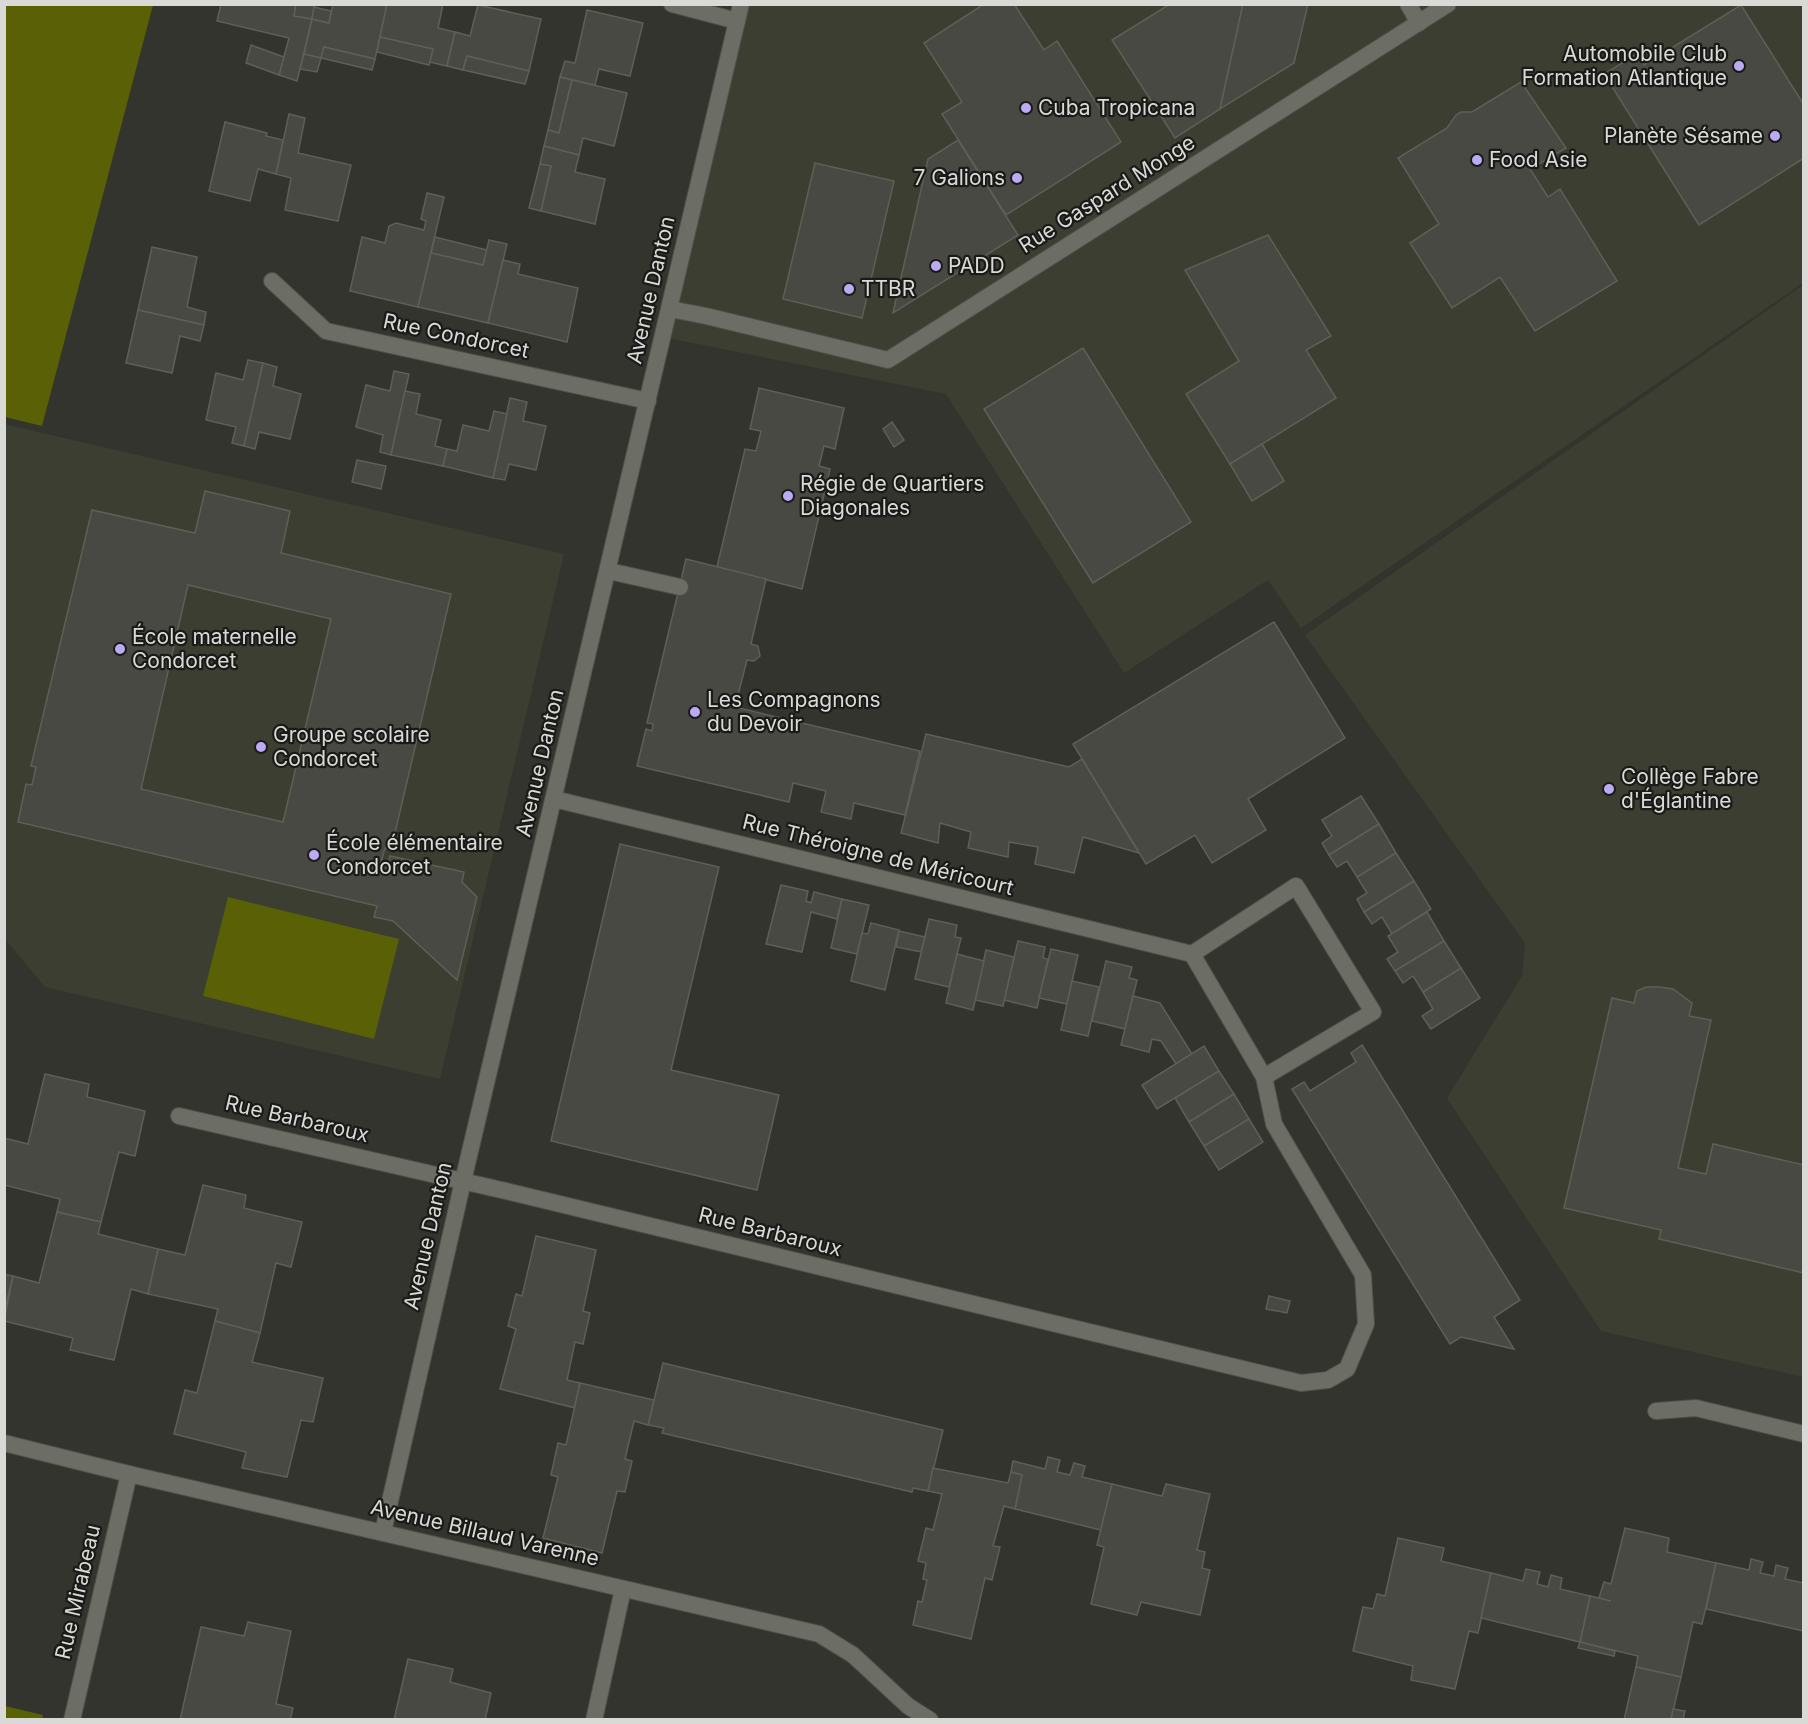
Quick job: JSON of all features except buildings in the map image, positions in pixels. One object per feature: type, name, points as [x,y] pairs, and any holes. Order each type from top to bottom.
[{"type":"street","points":[[672,4],[739,13]]},
{"type":"street","points":[[1408,4],[1419,23]]},
{"type":"street","name":"Rue Gaspard Monge","points":[[670,309],[888,360],[1448,4]]},
{"type":"street","name":"Avenue Danton","points":[[383,1532],[739,13]]},
{"type":"street","name":"Rue Condorcet","points":[[272,281],[326,331],[648,401]]},
{"type":"street","points":[[609,571],[680,587]]},
{"type":"street","name":"Rue Théroigne de Méricourt","points":[[554,798],[1192,954]]},
{"type":"street","points":[[1296,886],[1373,1012],[1264,1077],[1192,954],[1296,886]]},
{"type":"street","name":"Rue Barbaroux","points":[[179,1116],[464,1181],[1300,1383],[1328,1380],[1347,1369],[1366,1324],[1364,1275],[1274,1124],[1264,1077]]},
{"type":"street","points":[[1656,1412],[1696,1408],[1803,1434]]},
{"type":"street","name":"Avenue Billaud Varenne","points":[[4,1443],[819,1635],[854,1654],[908,1706],[930,1719]]},
{"type":"street","name":"Rue Mirabeau","points":[[72,1719],[129,1474]]},
{"type":"street","points":[[594,1719],[623,1589]]},
{"type":"shaded area","points":[[741,5],[1803,5],[1803,283],[1301,628],[1268,580],[1124,673],[946,394],[663,337]]},
{"type":"shaded area","name":"Collège Fabre d'Églantine","points":[[1803,285],[1803,1377],[1601,1331],[1447,1098],[1522,976],[1525,943],[1305,635]]},
{"type":"shaded area","name":"Groupe scolaire Condorcet","points":[[4,424],[564,554],[440,1079],[45,987],[5,939]]},
{"type":"green space","points":[[5,4],[153,5],[42,426],[5,417]]},
{"type":"green space","points":[[228,897],[399,939],[374,1039],[203,996]]},
{"type":"green space","points":[[5,1706],[43,1715],[42,1719],[5,1719]]},
{"type":"place","name":"Automobile Club Formation Atlantique","points":[[1739,66]]},
{"type":"place","name":"Cuba Tropicana","points":[[1026,108]]},
{"type":"place","name":"Planète Sésame","points":[[1775,136]]},
{"type":"place","name":"Food Asie","points":[[1477,160]]},
{"type":"place","name":"7 Galions","points":[[1017,178]]},
{"type":"place","name":"PADD","points":[[936,266]]},
{"type":"place","name":"TTBR","points":[[849,289]]},
{"type":"place","name":"Régie de Quartiers Diagonales","points":[[788,496]]},
{"type":"place","name":"École maternelle Condorcet","points":[[120,649]]},
{"type":"place","name":"Les Compagnons du Devoir","points":[[695,712]]},
{"type":"place","name":"Groupe scolaire Condorcet","points":[[261,747]]},
{"type":"place","name":"Collège Fabre d'Églantine","points":[[1609,789]]},
{"type":"place","name":"École élémentaire Condorcet","points":[[314,855]]}]
